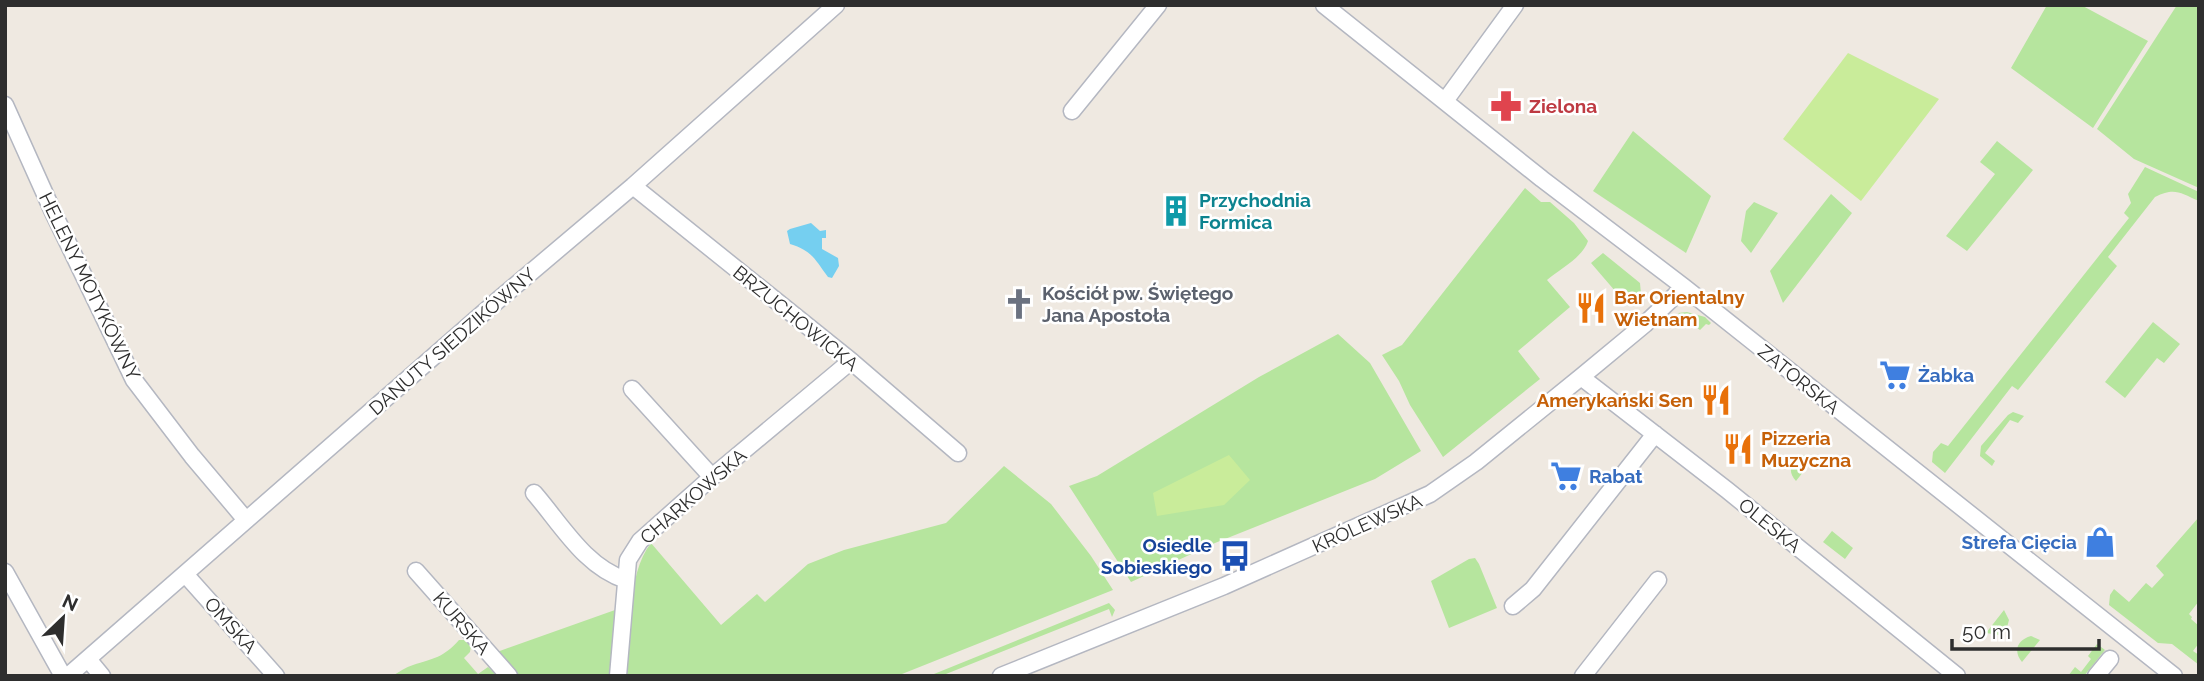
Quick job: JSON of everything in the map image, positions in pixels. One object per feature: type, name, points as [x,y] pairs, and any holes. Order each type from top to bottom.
[{"type":"street","name":"DANUTY SIEDZIKÓWNY","points":[[68,676],[836,5]]},
{"type":"street","points":[[1072,111],[1158,5]]},
{"type":"street","name":"ZATORSKA","points":[[1324,5],[2174,676]]},
{"type":"street","points":[[1445,101],[1515,5]]},
{"type":"street","name":"HELENY MOTYKÓWNY","points":[[5,105],[82,275],[134,380],[192,456],[246,520]]},
{"type":"street","name":"BRZUCHOWICKA","points":[[632,186],[851,362],[958,453]]},
{"type":"street","name":"KRÓLEWSKA","points":[[1001,676],[1224,586],[1430,494],[1476,463],[1644,324],[1684,287]]},
{"type":"street","name":"CHARKOWSKA","points":[[618,676],[628,560],[640,541],[712,477],[851,362]]},
{"type":"street","name":"OLESKA","points":[[1581,377],[1957,676]]},
{"type":"street","points":[[632,389],[712,477]]},
{"type":"street","points":[[1513,606],[1533,589],[1655,434]]},
{"type":"street","points":[[534,493],[591,561],[613,576],[626,580]]},
{"type":"street","name":"KURSKA","points":[[416,571],[509,676]]},
{"type":"street","points":[[5,572],[62,676]]},
{"type":"street","name":"OMSKA","points":[[185,574],[276,676]]},
{"type":"street","points":[[1583,676],[1658,580]]},
{"type":"street","points":[[88,659],[102,676]]},
{"type":"street","points":[[2096,676],[2110,659]]},
{"type":"green space","points":[[2047,5],[2081,5],[2148,41],[2093,128],[2011,68]]},
{"type":"green space","points":[[2177,5],[2199,5],[2199,188],[2134,159],[2097,129]]},
{"type":"green space","points":[[1848,53],[1939,99],[1861,201],[1783,139]]},
{"type":"green space","points":[[1633,131],[1711,196],[1686,253],[1593,191]]},
{"type":"green space","points":[[1997,141],[2033,170],[1967,251],[1946,236],[1995,174],[1980,162]]},
{"type":"green space","points":[[2145,167],[2199,192],[2199,201],[2173,192],[2155,197],[2108,257],[2117,266],[2018,390],[2012,386],[1945,473],[1932,462],[1933,452],[1941,443],[1948,446],[2129,218],[2124,213],[2131,203],[2128,194]]},
{"type":"green space","points":[[1525,188],[1541,202],[1550,202],[1574,223],[1588,241],[1576,257],[1547,280],[1570,307],[1518,351],[1540,379],[1443,457],[1382,355],[1402,345]]},
{"type":"green space","points":[[1831,194],[1852,213],[1783,303],[1770,271]]},
{"type":"green space","points":[[1754,202],[1778,213],[1751,253],[1741,241],[1746,211]]},
{"type":"green space","points":[[1603,253],[1640,283],[1641,294],[1628,306],[1591,263]]},
{"type":"green space","points":[[1687,312],[1705,317],[1711,323],[1700,330],[1678,313]]},
{"type":"green space","points":[[2153,322],[2180,344],[2164,363],[2157,358],[2125,398],[2105,382]]},
{"type":"green space","points":[[1338,334],[1370,363],[1421,451],[1375,479],[1215,543],[1131,582],[1069,486],[1097,476],[1259,377]]},
{"type":"green space","points":[[2013,412],[2024,416],[2018,423],[2010,420],[1985,453],[1995,461],[1992,466],[1980,456],[1981,446]]},
{"type":"green space","points":[[1229,455],[1250,480],[1224,505],[1157,516],[1153,493]]},
{"type":"green space","points":[[1806,455],[1814,458],[1796,481],[1791,472],[1792,464],[1797,458]]},
{"type":"green space","points":[[1004,466],[1051,504],[1113,590],[897,676],[627,676],[633,589],[643,556],[651,543],[721,625],[757,594],[765,602],[808,564],[844,550],[946,523]]},
{"type":"green space","points":[[2199,517],[2199,601],[2189,614],[2199,626],[2199,643],[2193,651],[2199,655],[2199,665],[2172,644],[2158,643],[2109,605],[2114,589],[2129,602],[2146,583],[2152,588],[2164,575],[2156,566]]},
{"type":"green space","points":[[1832,531],[1853,548],[1845,559],[1823,542]]},
{"type":"green space","points":[[1475,558],[1497,608],[1449,628],[1431,581]]},
{"type":"green space","points":[[1109,603],[1115,610],[1112,617],[1109,609],[941,676],[929,676]]},
{"type":"green space","points":[[615,610],[609,676],[519,676],[497,652]]},
{"type":"green space","points":[[2004,610],[2009,620],[2006,631],[1999,635],[1986,633]]},
{"type":"green space","points":[[2031,636],[2040,640],[2022,662],[2018,646],[2022,640]]},
{"type":"green space","points":[[459,640],[465,640],[471,646],[470,652],[464,658],[478,674],[488,667],[498,676],[392,676],[443,654]]},
{"type":"green space","points":[[2097,644],[2105,650],[2084,676],[2068,676],[2075,667],[2081,672],[2091,659],[2088,656]]},
{"type":"water","points":[[811,223],[820,231],[826,230],[826,238],[822,238],[822,249],[838,258],[839,266],[832,278],[828,277],[809,253],[790,244],[787,231]]},
{"type":"place","name":"Zielona","points":[[1506,106]]},
{"type":"place","name":"Przychodnia Formica","points":[[1176,211]]},
{"type":"place","name":"Kościół pw. Świętego Jana Apostoła","points":[[1019,304]]},
{"type":"place","name":"Bar Orientalny Wietnam","points":[[1591,308]]},
{"type":"place","name":"Żabka","points":[[1895,375]]},
{"type":"place","name":"Amerykański Sen","points":[[1716,400]]},
{"type":"place","name":"Pizzeria Muzyczna","points":[[1738,449]]},
{"type":"place","name":"Rabat","points":[[1566,476]]},
{"type":"place","name":"Strefa Cięcia","points":[[2100,542]]},
{"type":"place","name":"Osiedle Sobieskiego","points":[[1235,556]]}]
